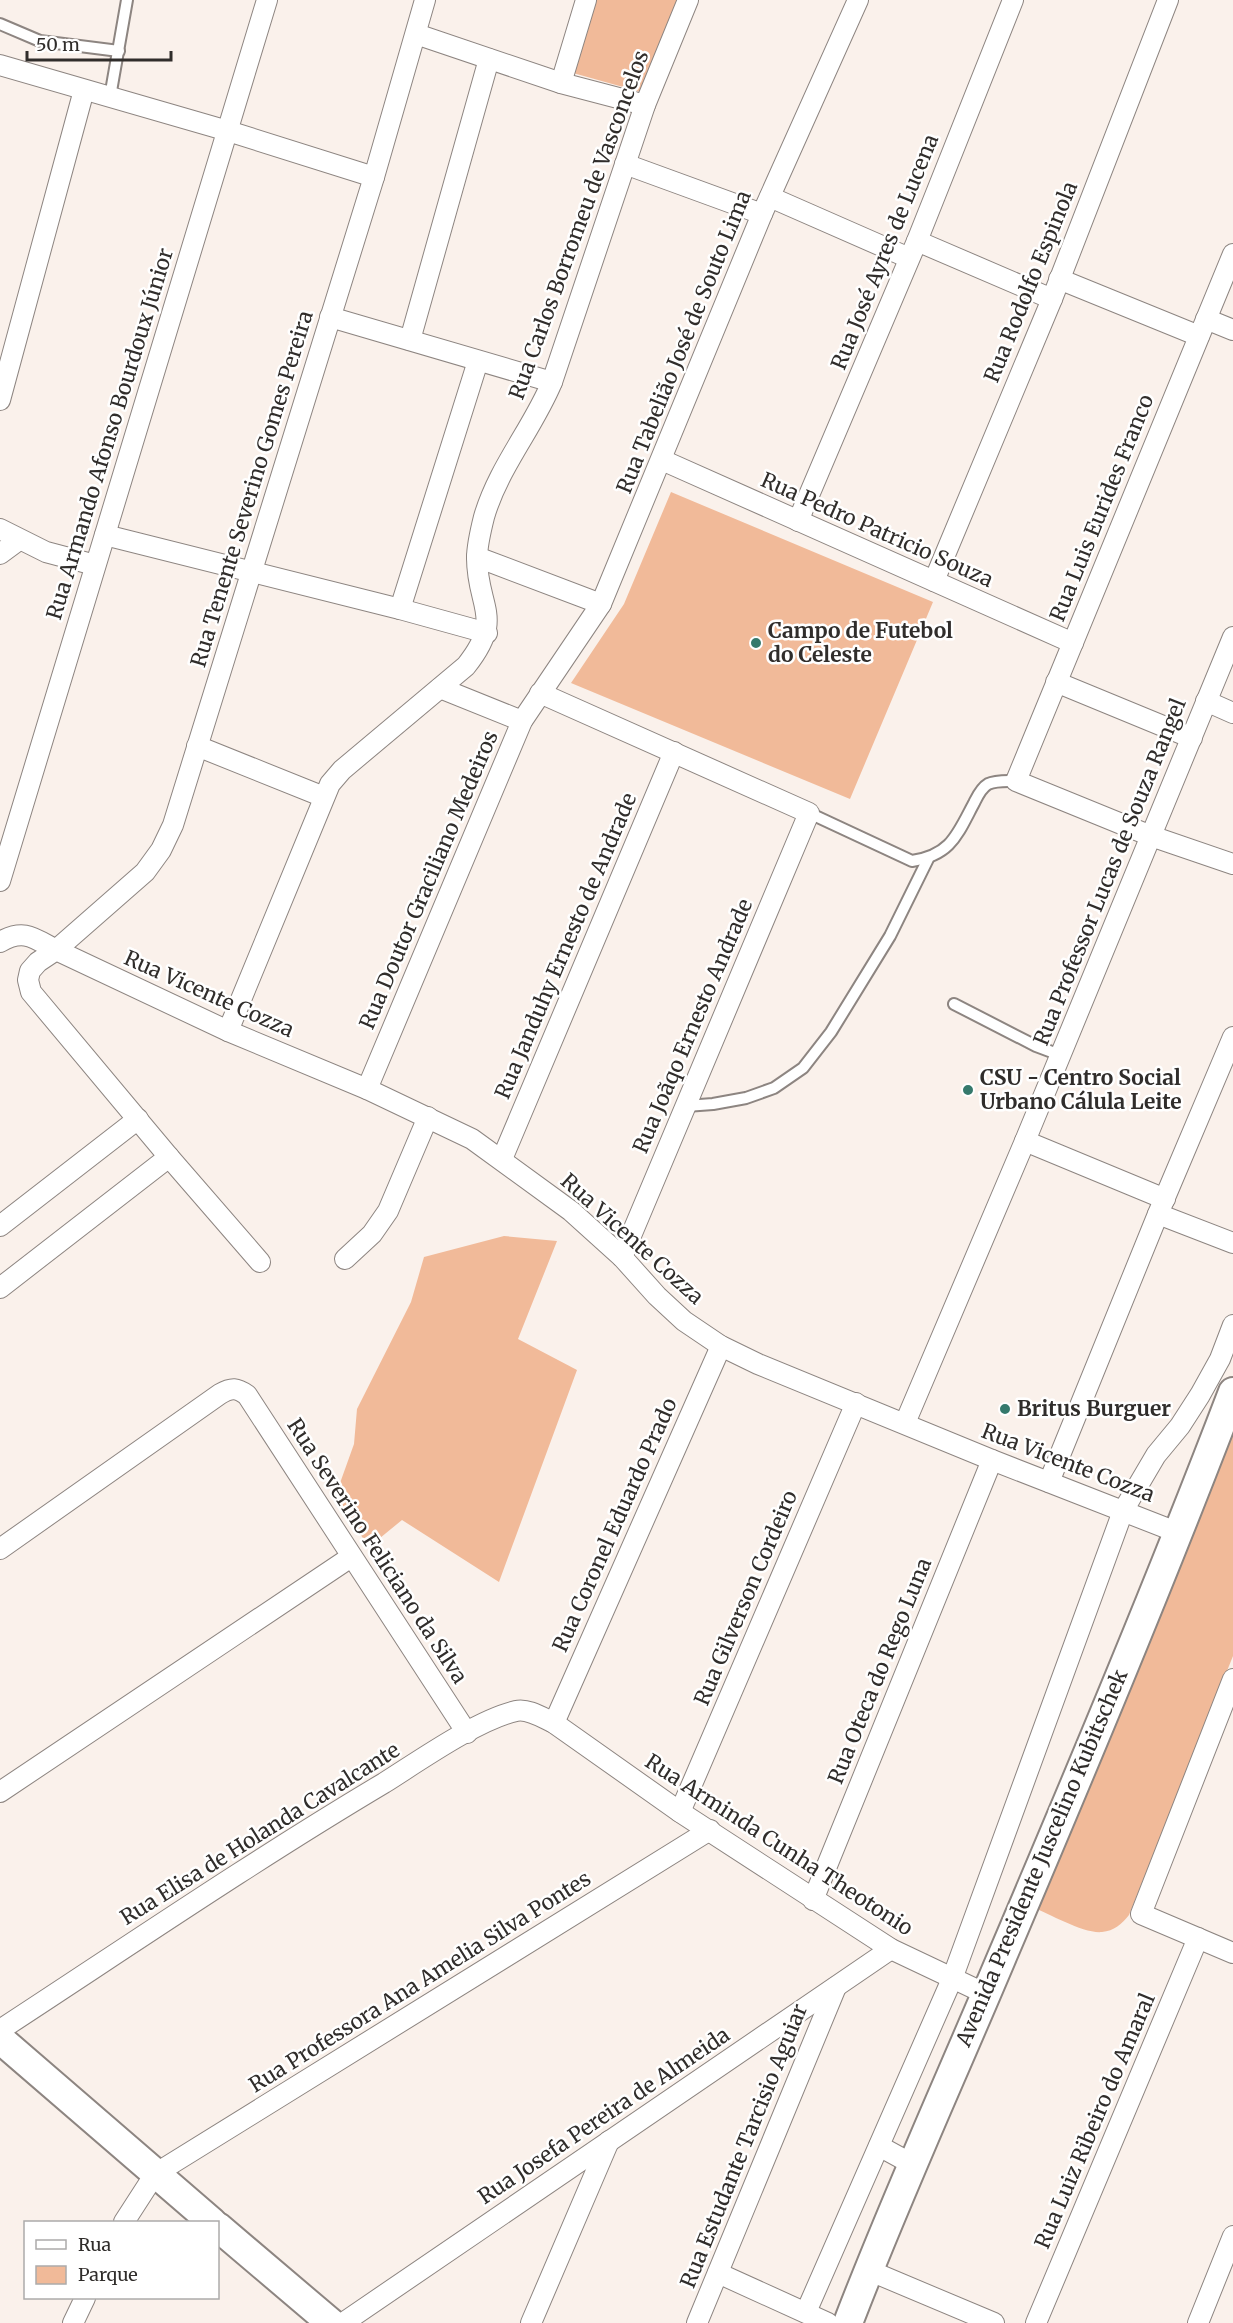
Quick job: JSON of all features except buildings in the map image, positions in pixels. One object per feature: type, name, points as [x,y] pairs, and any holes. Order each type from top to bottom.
[{"type":"main road","name":"Avenida Presidente Juscelino Kubitschek","points":[[848,2323],[912,2164],[986,1994],[1179,1533],[1233,1392]]},
{"type":"main road","points":[[0,2038],[210,2221]]},
{"type":"main road","points":[[219,2228],[331,2323]]},
{"type":"street","name":"Rua Armando Afonso Bourdoux Júnior","points":[[0,881],[267,0]]},
{"type":"street","name":"Rua Tenente Severino Gomes Pereira","points":[[138,1119],[31,992],[28,980],[30,971],[145,872],[161,850],[173,825],[374,177],[425,0]]},
{"type":"street","points":[[561,83],[586,0]]},
{"type":"street","name":"Rua Carlos Borromeu de Vasconcelos","points":[[487,633],[488,614],[477,557],[484,517],[496,486],[542,406],[552,382],[645,105],[688,0]]},
{"type":"street","name":"Rua Tabelião José de Souto Lima","points":[[540,693],[567,657],[601,604],[766,206],[858,0]]},
{"type":"street","name":"Rua José Ayres de Lucena","points":[[798,521],[913,250],[1013,0]]},
{"type":"street","name":"Rua Rodolfo Espinola","points":[[934,581],[1052,299],[1168,0]]},
{"type":"street","points":[[416,34],[561,83],[645,105]]},
{"type":"street","points":[[410,340],[489,59]]},
{"type":"street","points":[[0,65],[228,131],[374,177]]},
{"type":"street","points":[[0,400],[84,90]]},
{"type":"street","points":[[625,164],[913,250],[1052,299]]},
{"type":"street","name":"Rua Luis Eurides Franco","points":[[1016,781],[1233,254]]},
{"type":"street","points":[[1059,279],[1203,328],[1233,330]]},
{"type":"street","points":[[330,317],[552,382]]},
{"type":"street","points":[[400,609],[478,361]]},
{"type":"street","name":"Rua Pedro Patricio Souza","points":[[662,460],[1073,644]]},
{"type":"street","points":[[0,530],[69,560],[95,565]]},
{"type":"street","points":[[105,535],[487,633],[479,649],[466,666],[342,770],[330,784],[228,1031]]},
{"type":"street","points":[[0,554],[19,540]]},
{"type":"street","points":[[477,557],[601,604]]},
{"type":"street","name":"Rua Professor Lucas de Souza Rangel","points":[[905,1423],[1025,1141],[1233,637]]},
{"type":"street","points":[[1056,682],[1192,738]]},
{"type":"street","points":[[440,688],[522,721]]},
{"type":"street","points":[[540,693],[809,813]]},
{"type":"street","name":"Rua Doutor Graciliano Medeiros","points":[[367,1089],[522,721],[540,693]]},
{"type":"street","points":[[1206,701],[1233,713]]},
{"type":"street","points":[[197,746],[324,797]]},
{"type":"street","name":"Rua Janduhy Ernesto de Andrade","points":[[502,1159],[674,752]]},
{"type":"street","points":[[1016,781],[1151,836],[1233,864]]},
{"type":"street","name":"Rua Joãqo Ernesto Andrade","points":[[622,1257],[809,813]]},
{"type":"street","name":"Rua Vicente Cozza","points":[[0,942],[10,937],[25,935],[228,1031],[367,1089],[472,1139],[571,1211],[622,1257],[657,1296],[684,1321],[720,1346],[758,1364],[992,1460],[1179,1533]]},
{"type":"street","points":[[1049,1482],[1161,1206],[1233,1037]]},
{"type":"street","points":[[345,1258],[372,1234],[388,1211],[428,1117]]},
{"type":"street","points":[[0,1226],[138,1119],[260,1262]]},
{"type":"street","points":[[1025,1141],[1233,1243]]},
{"type":"street","points":[[0,1288],[169,1157]]},
{"type":"street","points":[[806,2312],[952,1979],[1123,1511],[1156,1455],[1180,1426],[1200,1395],[1220,1359],[1233,1324]]},
{"type":"street","name":"Rua Coronel Eduardo Prado","points":[[554,1723],[720,1346]]},
{"type":"street","name":"Rua Severino Feliciano da Silva","points":[[0,1549],[220,1394],[228,1389],[237,1389],[248,1395],[351,1557],[467,1732]]},
{"type":"street","name":"Rua Gilverson Cordeiro","points":[[680,1812],[856,1403]]},
{"type":"street","name":"Rua Oteca do Rego Luna","points":[[813,1900],[992,1460]]},
{"type":"street","points":[[0,1792],[351,1557]]},
{"type":"street","points":[[1233,1679],[1227,1714],[1141,1914],[1233,1953]]},
{"type":"street","name":"Rua Elisa de Holanda Cavalcante","points":[[0,2030],[328,1816],[467,1732],[502,1715],[519,1710],[534,1713],[554,1723]]},
{"type":"street","name":"Rua Arminda Cunha Theotonio","points":[[554,1723],[680,1812],[891,1949],[986,1994]]},
{"type":"street","name":"Rua Professora Ana Amelia Silva Pontes","points":[[155,2174],[710,1830]]},
{"type":"street","name":"Rua Luiz Ribeiro do Amaral","points":[[1036,2323],[1198,1938]]},
{"type":"street","name":"Rua Josefa Pereira de Almeida","points":[[343,2323],[891,1949]]},
{"type":"street","name":"Rua Estudante Tarcisio Aguiar","points":[[697,2323],[836,1987]]},
{"type":"street","points":[[531,2323],[609,2141]]},
{"type":"street","points":[[879,2146],[912,2164]]},
{"type":"street","points":[[125,2221],[155,2174]]},
{"type":"street","points":[[1197,2323],[1233,2236]]},
{"type":"street","points":[[868,2270],[994,2323]]},
{"type":"street","points":[[718,2273],[828,2323]]},
{"type":"street","points":[[73,2323],[85,2299]]},
{"type":"lane","points":[[111,97],[127,0]]},
{"type":"lane","points":[[0,24],[40,41],[119,51]]},
{"type":"lane","points":[[809,813],[912,861],[928,859],[944,851],[954,840],[980,792],[988,784],[999,781],[1016,781]]},
{"type":"lane","points":[[686,1106],[746,1098],[774,1088],[802,1068],[831,1032],[890,936],[928,859]]},
{"type":"lane","points":[[954,1004],[1036,1046],[1060,1055]]},
{"type":"green space","points":[[595,0],[679,0],[641,92],[573,73]]},
{"type":"green space","name":"Campo de Futebol do Celeste","points":[[671,492],[933,602],[850,799],[571,683],[624,604]]},
{"type":"green space","points":[[504,1236],[557,1241],[518,1339],[577,1370],[499,1582],[402,1520],[369,1547],[335,1497],[354,1444],[357,1409],[411,1302],[424,1257]]},
{"type":"green space","points":[[1233,1427],[1233,1656],[1129,1915],[1114,1929],[1102,1932],[1086,1930],[1032,1907]]},
{"type":"place","name":"Campo de Futebol do Celeste","points":[[756,643]]},
{"type":"place","name":"CSU - Centro Social Urbano Cálula Leite","points":[[968,1090]]},
{"type":"place","name":"Britus Burguer","points":[[1005,1409]]}]
